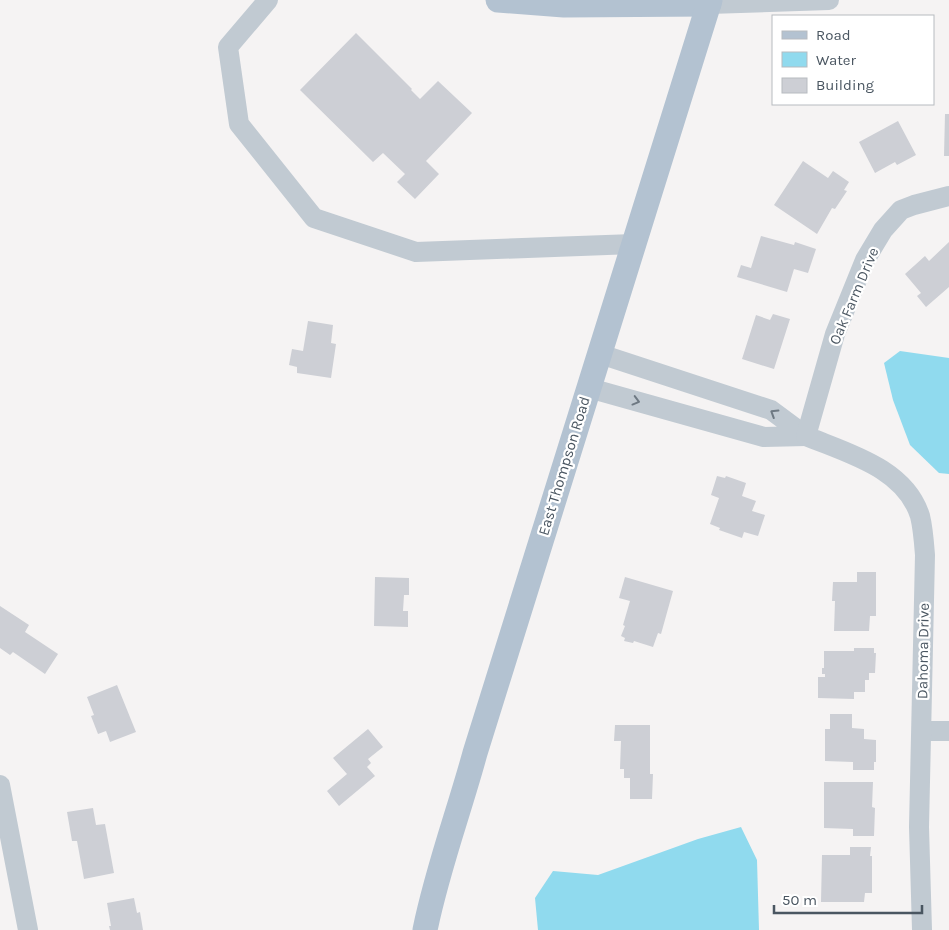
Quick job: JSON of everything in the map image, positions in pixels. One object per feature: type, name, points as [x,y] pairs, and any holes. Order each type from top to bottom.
[{"type":"main road","points":[[498,0],[564,5],[710,2]]},
{"type":"main road","name":"East Thompson Road","points":[[425,930],[436,883],[475,753],[710,2]]},
{"type":"street","points":[[268,0],[228,47],[239,124],[314,218],[416,252],[634,244]]},
{"type":"street","points":[[710,2],[829,0]]},
{"type":"street","name":"Oak Farm Drive","points":[[806,436],[835,334],[865,260],[883,230],[901,210],[949,196]]},
{"type":"street","name":"Dahoma Drive","points":[[600,354],[770,410],[806,436],[872,464],[898,481],[909,495],[920,516],[925,555],[919,827],[922,930]]},
{"type":"street","name":"Dahoma Drive","points":[[589,388],[764,437],[806,436]]},
{"type":"street","points":[[922,731],[949,731]]},
{"type":"street","points":[[0,784],[28,930]]},
{"type":"water","points":[[900,351],[949,358],[949,474],[939,473],[910,445],[893,400],[884,363]]},
{"type":"water","points":[[741,827],[757,860],[759,930],[538,930],[535,898],[553,871],[598,875],[698,839]]},
{"type":"building","points":[[356,33],[420,99],[438,81],[472,113],[426,161],[439,174],[415,199],[397,182],[405,174],[383,153],[373,162],[300,90]]},
{"type":"building","points":[[945,114],[949,114],[949,156],[944,156]]},
{"type":"building","points":[[898,121],[916,155],[897,165],[895,162],[875,173],[859,142]]},
{"type":"building","points":[[803,161],[828,178],[833,171],[849,182],[844,190],[847,191],[835,209],[832,208],[817,234],[774,205]]},
{"type":"building","points":[[761,236],[794,245],[795,242],[816,249],[808,273],[794,269],[787,292],[737,277],[741,265],[751,268]]},
{"type":"building","points":[[949,242],[949,287],[926,307],[917,296],[921,293],[905,274],[925,256],[929,261]]},
{"type":"building","points":[[773,314],[790,319],[774,369],[742,359],[756,315],[770,320]]},
{"type":"building","points":[[308,321],[333,325],[331,343],[336,344],[331,378],[297,373],[297,367],[289,365],[292,349],[303,351]]},
{"type":"building","points":[[717,476],[725,478],[726,476],[746,483],[742,496],[756,501],[752,511],[765,515],[758,536],[744,532],[742,538],[719,530],[720,528],[710,524],[719,498],[711,495]]},
{"type":"building","points":[[857,572],[876,572],[876,616],[870,616],[869,631],[834,631],[835,601],[832,601],[833,582],[857,582]]},
{"type":"building","points":[[375,577],[409,578],[409,595],[404,595],[403,611],[408,611],[408,627],[374,626]]},
{"type":"building","points":[[625,577],[673,591],[661,634],[658,633],[653,647],[634,641],[633,643],[624,641],[625,638],[621,636],[630,601],[619,598]]},
{"type":"building","points":[[0,606],[29,625],[25,632],[58,654],[45,674],[13,652],[10,655],[0,648]]},
{"type":"building","points":[[854,648],[874,648],[874,653],[876,653],[875,673],[869,673],[869,680],[865,680],[865,692],[854,692],[854,699],[818,698],[818,677],[825,677],[825,674],[822,674],[824,651],[854,651]]},
{"type":"building","points":[[117,685],[136,732],[110,742],[106,731],[98,734],[91,716],[94,715],[87,697]]},
{"type":"building","points":[[830,714],[852,714],[852,728],[864,729],[864,739],[876,740],[874,770],[853,770],[853,762],[825,761],[825,729],[830,729]]},
{"type":"building","points":[[615,725],[650,725],[650,774],[653,774],[652,799],[630,799],[630,778],[624,778],[624,769],[620,769],[621,741],[614,741]]},
{"type":"building","points":[[368,729],[383,747],[368,759],[371,763],[367,767],[375,776],[339,806],[327,791],[347,774],[333,758]]},
{"type":"building","points":[[824,782],[873,782],[872,807],[875,808],[874,836],[853,836],[853,829],[824,828]]},
{"type":"building","points":[[93,808],[96,825],[105,824],[114,873],[84,879],[77,841],[72,841],[67,812]]},
{"type":"building","points":[[850,847],[871,847],[872,893],[865,893],[864,902],[821,902],[822,855],[850,855]]},
{"type":"building","points":[[134,898],[137,913],[140,912],[143,930],[110,930],[107,903]]}]
